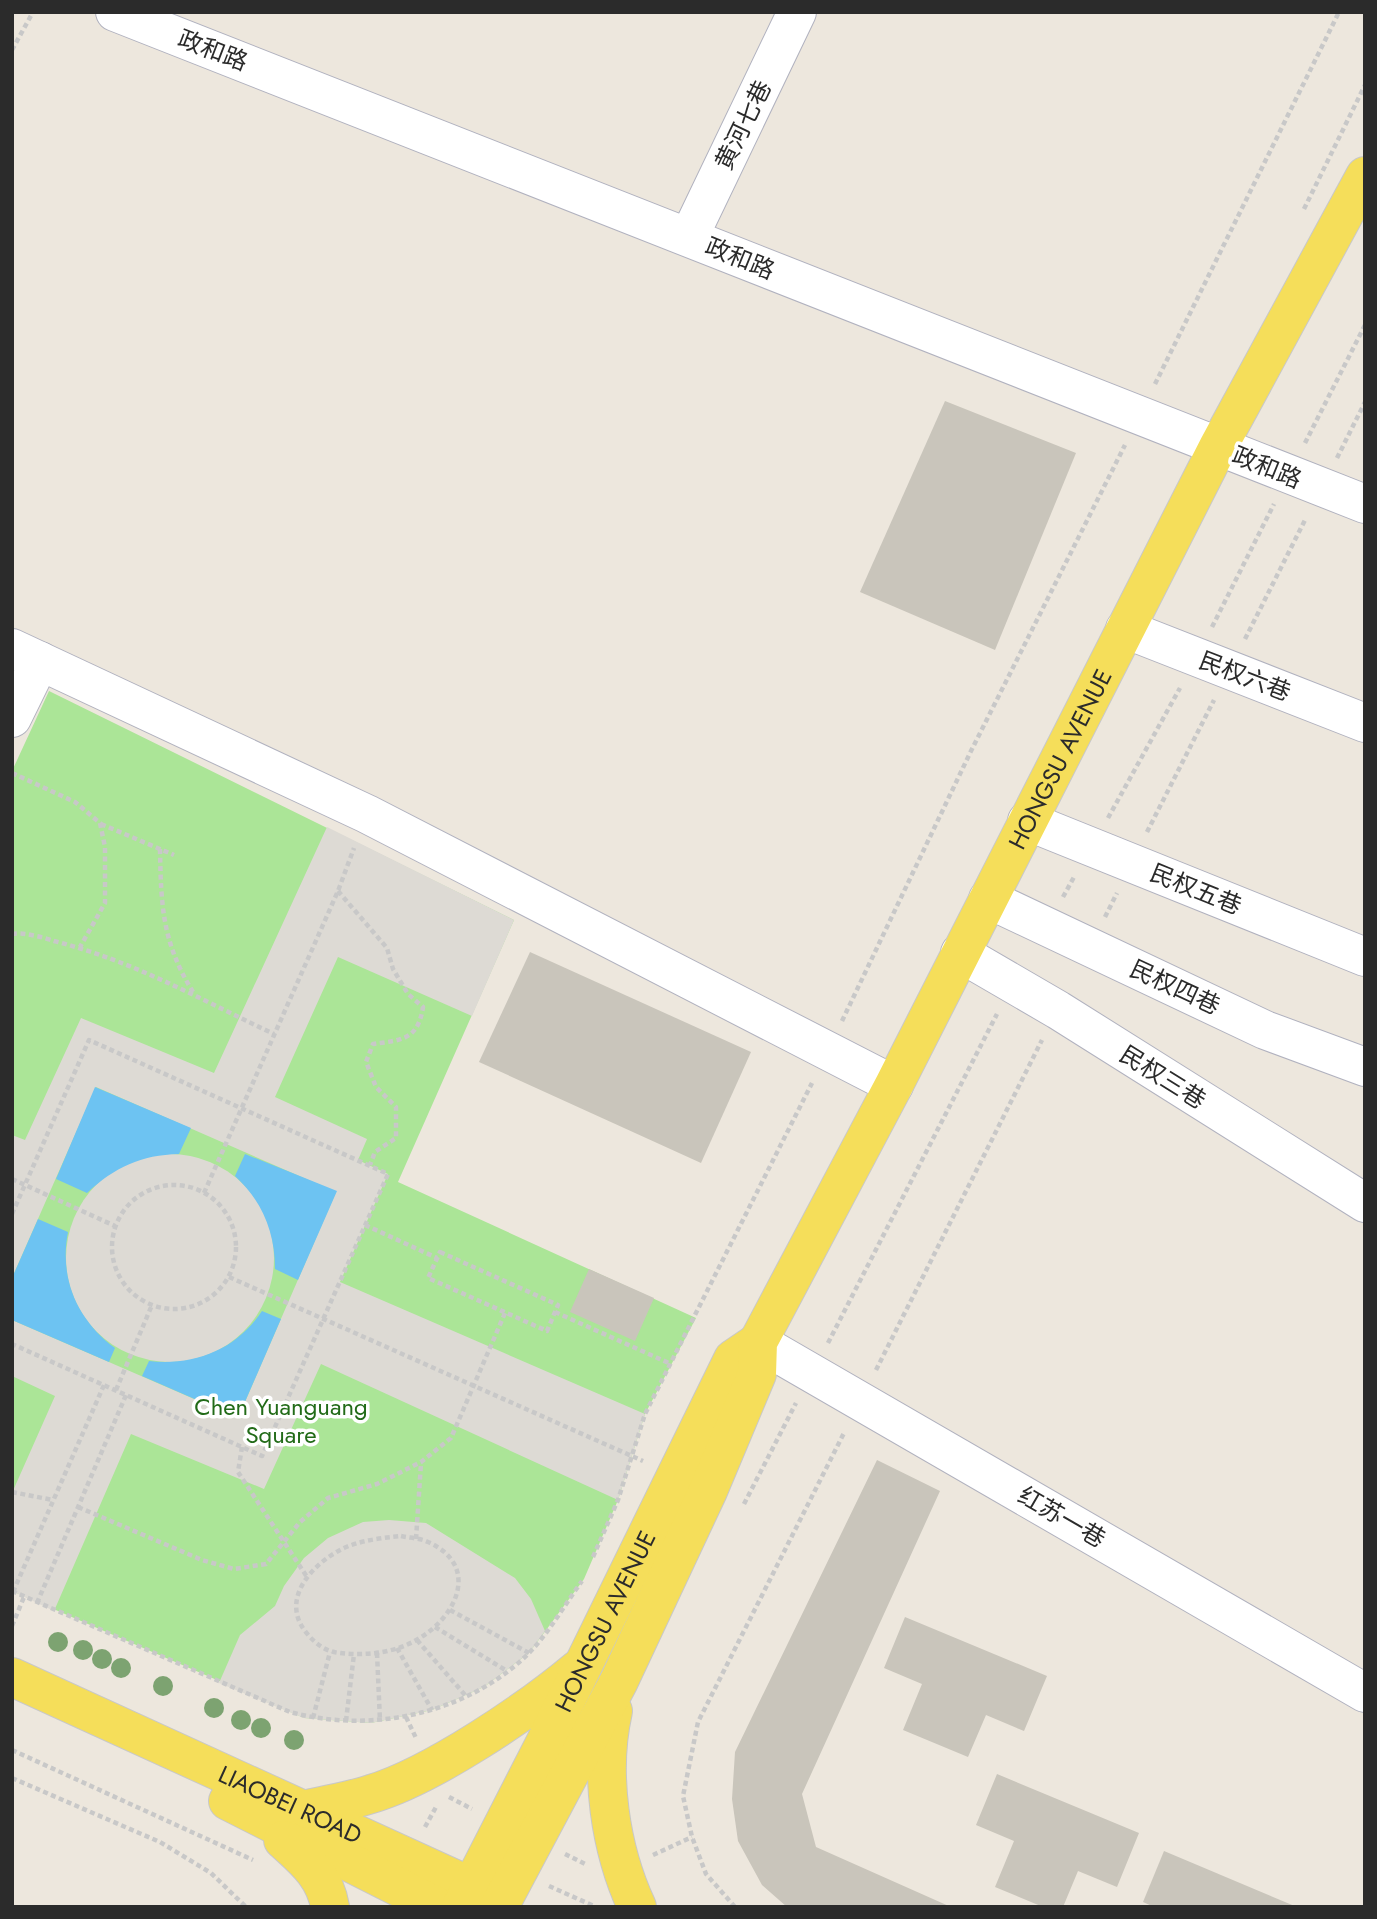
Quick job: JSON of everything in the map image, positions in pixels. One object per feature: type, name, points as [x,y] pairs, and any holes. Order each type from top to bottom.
[{"type":"main road","name":"HONGSU AVENUE","points":[[498,1900],[620,1681],[708,1491],[757,1374],[758,1342],[894,1085],[1218,447],[1365,176]]},
{"type":"main road","name":"HONGSU AVENUE","points":[[498,1900],[585,1663],[733,1359],[758,1342]]},
{"type":"main road","points":[[308,1809],[372,1794],[448,1758],[549,1693],[585,1663]]},
{"type":"main road","name":"LIAOBEI ROAD","points":[[12,1678],[308,1809],[498,1900]]},
{"type":"main road","points":[[620,1681],[609,1729],[607,1767],[613,1831],[626,1884],[637,1907]]},
{"type":"main road","name":"LIAOBEI ROAD","points":[[12,1704],[224,1798],[438,1907]]},
{"type":"main road","points":[[224,1798],[282,1839],[315,1868],[328,1894],[330,1907]]},
{"type":"street","name":"政和路","points":[[116,12],[1365,504]]},
{"type":"street","name":"黄河七巷","points":[[689,237],[797,12]]},
{"type":"street","name":"民权六巷","points":[[1125,629],[1365,723]]},
{"type":"street","points":[[12,718],[26,654],[367,814],[894,1085]]},
{"type":"street","name":"民权五巷","points":[[1027,821],[1365,957]]},
{"type":"street","name":"民权四巷","points":[[988,899],[1265,1030],[1365,1068]]},
{"type":"street","name":"民权三巷","points":[[960,954],[1058,1010],[1365,1203]]},
{"type":"street","name":"红苏一巷","points":[[758,1342],[1365,1693]]},
{"type":"path","points":[[12,50],[33,12]]},
{"type":"path","points":[[589,1567],[632,1457],[645,1414],[828,1051],[971,751],[1339,12]]},
{"type":"path","points":[[1090,946],[1131,864],[1213,664],[1305,482],[1365,325]]},
{"type":"path","points":[[1046,926],[1091,848],[1213,664],[1305,482],[1365,402]]},
{"type":"path","points":[[12,773],[75,802],[100,823],[174,855]]},
{"type":"path","points":[[204,1192],[338,891],[367,814]]},
{"type":"path","points":[[80,947],[105,903],[105,847],[100,823]]},
{"type":"path","points":[[160,849],[162,915],[167,942],[194,994]]},
{"type":"path","points":[[338,891],[387,948],[393,969],[408,994],[423,1007],[420,1024],[404,1040],[373,1044],[366,1062],[376,1087],[396,1107],[396,1138],[375,1152],[370,1165]]},
{"type":"path","points":[[12,934],[42,937],[80,947],[162,977],[274,1034]]},
{"type":"path","points":[[738,1515],[1012,984]]},
{"type":"path","points":[[735,1907],[706,1874],[692,1837],[683,1796],[698,1722],[1058,1010]]},
{"type":"path","points":[[12,1213],[89,1040],[388,1174],[262,1455],[12,1344]]},
{"type":"path","points":[[12,1180],[115,1226]]},
{"type":"path","points":[[169,1185],[187,1186],[204,1192],[219,1204],[231,1220],[236,1239],[236,1258],[229,1277],[218,1292],[188,1308],[152,1306],[138,1298],[117,1273],[112,1250],[115,1226],[136,1197],[152,1189],[169,1185]]},
{"type":"path","points":[[365,1225],[437,1258]]},
{"type":"path","points":[[440,1252],[558,1305],[555,1312],[547,1331],[428,1278],[440,1252]]},
{"type":"path","points":[[229,1277],[676,1476]]},
{"type":"path","points":[[116,1390],[152,1306]]},
{"type":"path","points":[[555,1312],[671,1364]]},
{"type":"path","points":[[78,1507],[202,1560],[234,1569],[266,1564],[300,1521],[328,1498],[377,1484],[421,1462],[451,1438],[505,1313]]},
{"type":"path","points":[[104,1385],[13,1591],[219,1683],[313,1718],[380,1721],[432,1710],[484,1687],[529,1653],[584,1579]]},
{"type":"path","points":[[37,1603],[126,1395]]},
{"type":"path","points":[[242,1447],[238,1472],[307,1577]]},
{"type":"path","points":[[416,1539],[421,1462]]},
{"type":"path","points":[[12,1492],[53,1500]]},
{"type":"path","points":[[401,1536],[416,1539],[426,1541],[445,1553],[457,1566],[460,1588],[450,1610],[435,1627],[417,1640],[377,1653],[330,1652],[313,1640],[303,1628],[295,1607],[297,1593],[307,1577],[343,1548],[373,1539],[401,1536]]},
{"type":"path","points":[[12,1626],[24,1597]]},
{"type":"path","points":[[450,1610],[529,1653]]},
{"type":"path","points":[[435,1627],[507,1671]]},
{"type":"path","points":[[417,1640],[465,1695]]},
{"type":"path","points":[[397,1648],[432,1710]]},
{"type":"path","points":[[313,1718],[330,1652]]},
{"type":"path","points":[[377,1653],[380,1721]]},
{"type":"path","points":[[346,1721],[354,1654]]},
{"type":"path","points":[[12,1750],[265,1865]]},
{"type":"path","points":[[12,1778],[160,1842],[211,1873],[246,1907]]},
{"type":"path","points":[[557,1864],[569,1841]]},
{"type":"path","points":[[498,1900],[552,1874]]},
{"type":"green space","name":"Chen Yuanguang Square","points":[[49,691],[514,920],[398,1182],[696,1318],[645,1414],[618,1500],[584,1579],[529,1653],[484,1687],[432,1710],[371,1723],[304,1718],[12,1591],[12,771]]},
{"type":"shaded area","points":[[327,827],[514,920],[472,1016],[338,957],[275,1097],[367,1139],[358,1160],[388,1174],[340,1282],[645,1414],[618,1500],[321,1364],[264,1489],[131,1434],[54,1611],[12,1591],[12,1493],[55,1396],[12,1376],[12,1320],[238,1418],[336,1192],[96,1087],[12,1278],[12,1135],[25,1140],[81,1018],[214,1073]]},
{"type":"shaded area","points":[[170,1154],[210,1162],[228,1171],[244,1184],[257,1200],[266,1218],[274,1258],[266,1298],[257,1316],[244,1332],[228,1345],[210,1354],[170,1362],[130,1354],[112,1345],[96,1332],[83,1316],[74,1298],[66,1258],[74,1218],[83,1200],[96,1184],[112,1171],[130,1162]]},
{"type":"shaded area","points":[[389,1520],[426,1523],[515,1578],[531,1599],[545,1631],[529,1653],[484,1687],[432,1710],[371,1723],[304,1718],[219,1683],[240,1635],[275,1606],[284,1586],[304,1558],[328,1538],[363,1522]]},
{"type":"water","points":[[95,1087],[191,1128],[179,1154],[153,1157],[129,1164],[118,1169],[87,1193],[56,1179]]},
{"type":"water","points":[[245,1154],[337,1191],[298,1280],[275,1269],[273,1242],[265,1218],[253,1196],[235,1176]]},
{"type":"water","points":[[38,1219],[68,1232],[66,1266],[69,1282],[90,1325],[115,1348],[109,1362],[12,1320],[12,1278]]},
{"type":"water","points":[[262,1311],[281,1319],[238,1418],[142,1376],[149,1361],[198,1358],[227,1345],[252,1325]]},
{"type":"building","points":[[945,401],[1076,453],[995,650],[860,592]]},
{"type":"building","points":[[530,952],[751,1052],[701,1163],[479,1062]]},
{"type":"building","points":[[589,1269],[654,1298],[635,1341],[570,1312]]},
{"type":"building","points":[[877,1460],[940,1491],[802,1794],[816,1847],[951,1907],[787,1907],[762,1885],[738,1841],[732,1799],[735,1752]]},
{"type":"building","points":[[905,1617],[1047,1676],[1024,1731],[986,1715],[968,1757],[903,1730],[922,1684],[884,1668]]},
{"type":"building","points":[[997,1774],[1139,1833],[1117,1887],[1078,1871],[1063,1907],[1043,1907],[995,1887],[1014,1841],[976,1825]]},
{"type":"building","points":[[1164,1851],[1297,1907],[1154,1907],[1143,1902]]}]
